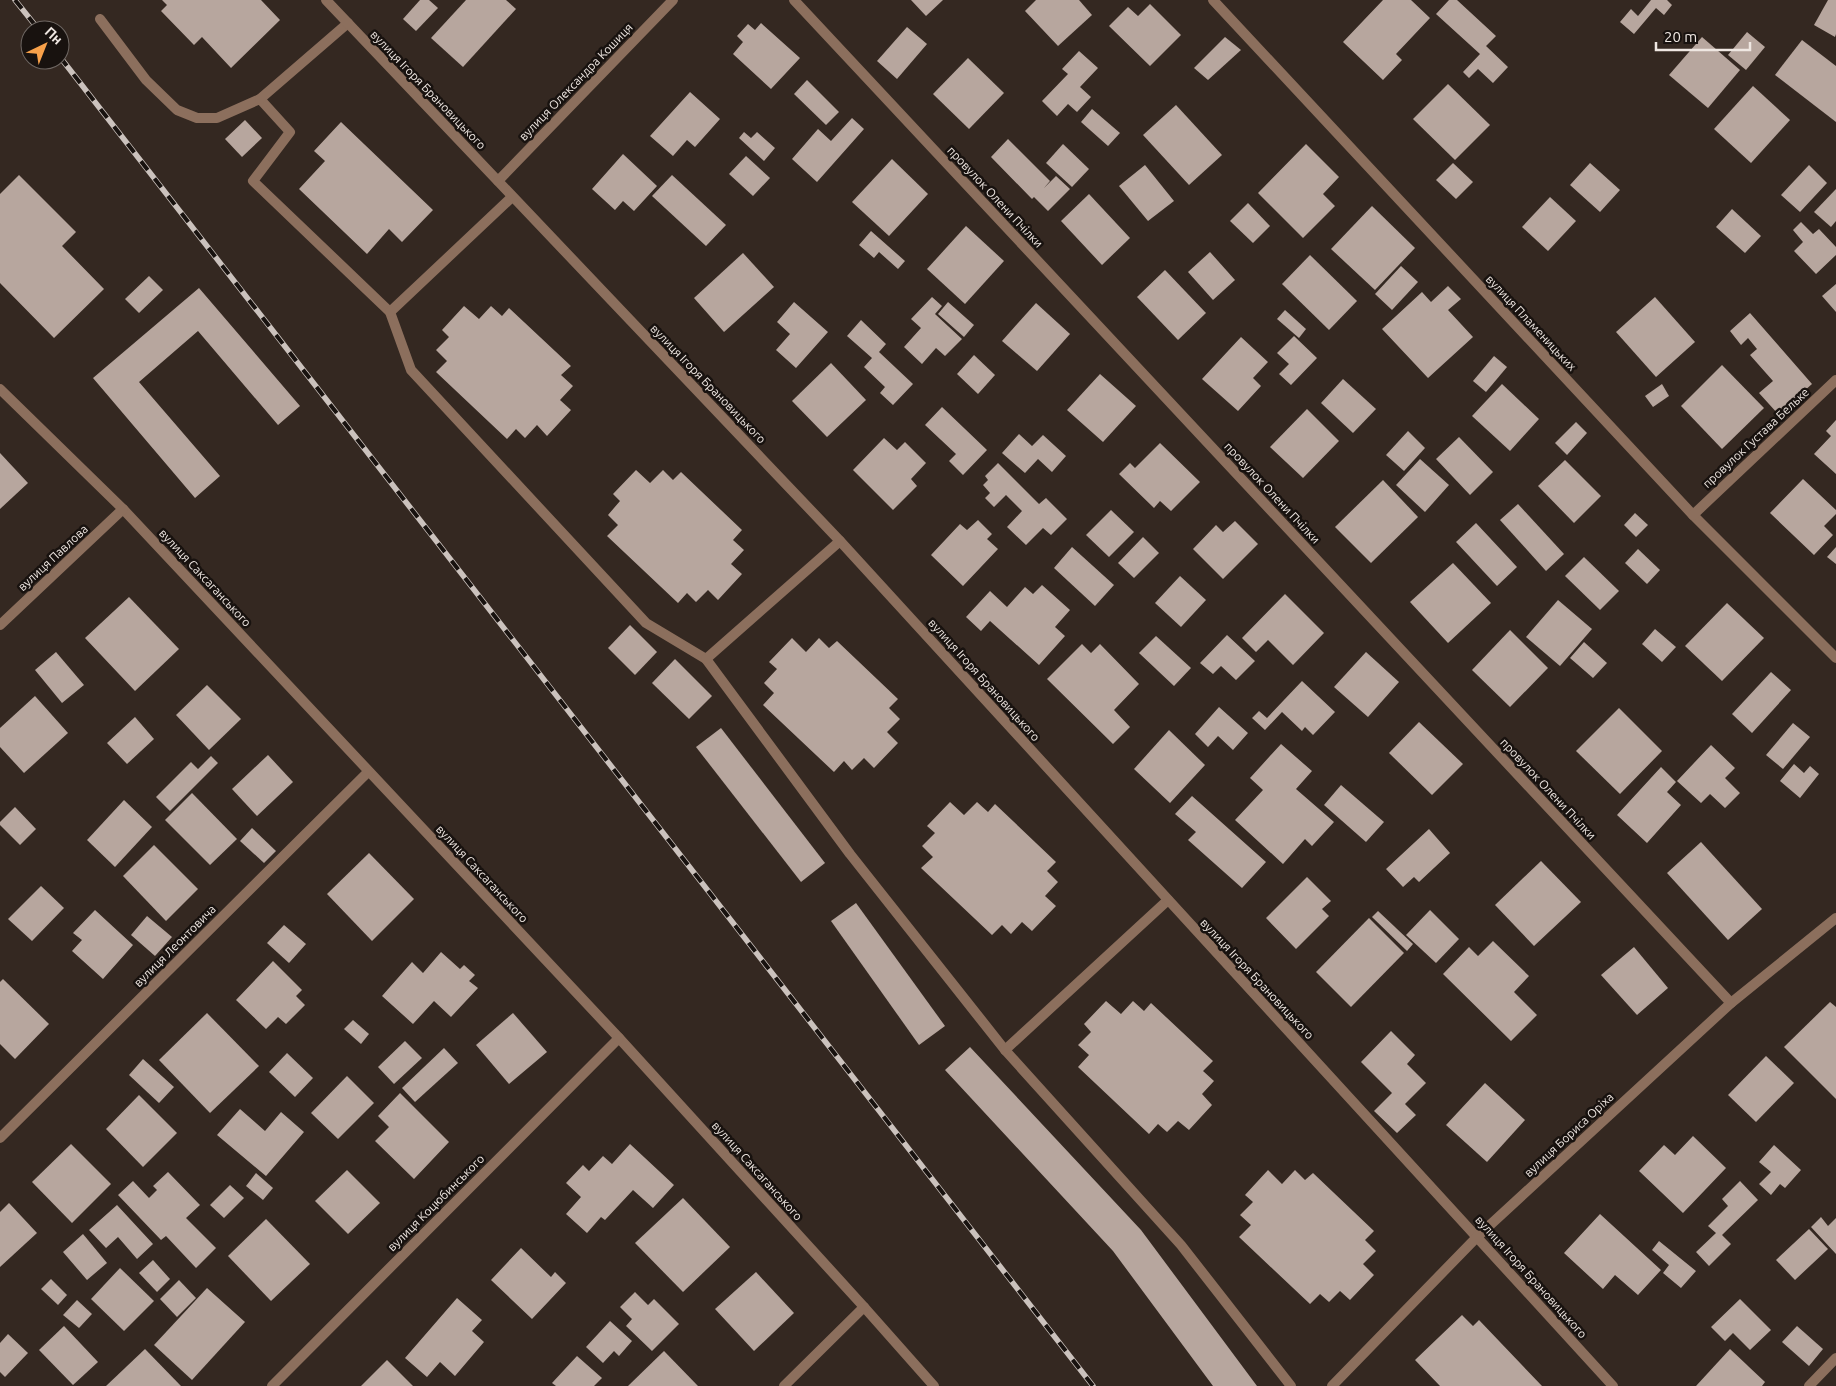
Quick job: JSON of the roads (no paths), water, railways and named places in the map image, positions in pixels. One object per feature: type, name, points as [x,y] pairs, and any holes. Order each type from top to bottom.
[{"type":"street","name":"вулиця Ігоря Брановицького","points":[[326,0],[840,541],[1613,1386]]},
{"type":"street","name":"вулиця Олександра Кошиця","points":[[498,181],[673,0]]},
{"type":"street","name":"провулок Олени Пчілки","points":[[794,0],[1731,1003]]},
{"type":"street","name":"вулиця Пламеницьких","points":[[1214,0],[1693,515],[1836,658]]},
{"type":"street","points":[[100,19],[146,80],[177,110],[198,118],[217,118],[260,99],[348,23]]},
{"type":"street","points":[[260,99],[290,132],[253,181],[390,312],[411,370],[646,623],[706,659],[850,854],[1006,1050],[1181,1245],[1291,1386]]},
{"type":"street","points":[[390,312],[512,197]]},
{"type":"street","name":"провулок Густава Бельке","points":[[1693,515],[1836,380]]},
{"type":"street","name":"вулиця Саксаганського","points":[[0,389],[123,509],[619,1038],[934,1386]]},
{"type":"street","name":"вулиця Павлова","points":[[0,625],[123,509]]},
{"type":"street","points":[[706,659],[840,541]]},
{"type":"street","name":"вулиця Леонтовича","points":[[0,1138],[368,772]]},
{"type":"street","points":[[1006,1050],[1168,900]]},
{"type":"street","name":"вулиця Бориса Оріха","points":[[1332,1386],[1477,1237],[1731,1003],[1836,918]]},
{"type":"street","name":"вулиця Коцюбинського","points":[[272,1386],[619,1038]]},
{"type":"street","points":[[784,1386],[864,1307]]},
{"type":"street","points":[[1809,1386],[1836,1358]]},
{"type":"railway","points":[[15,0],[31,20]]},
{"type":"railway","points":[[70,70],[1093,1386]]}]
